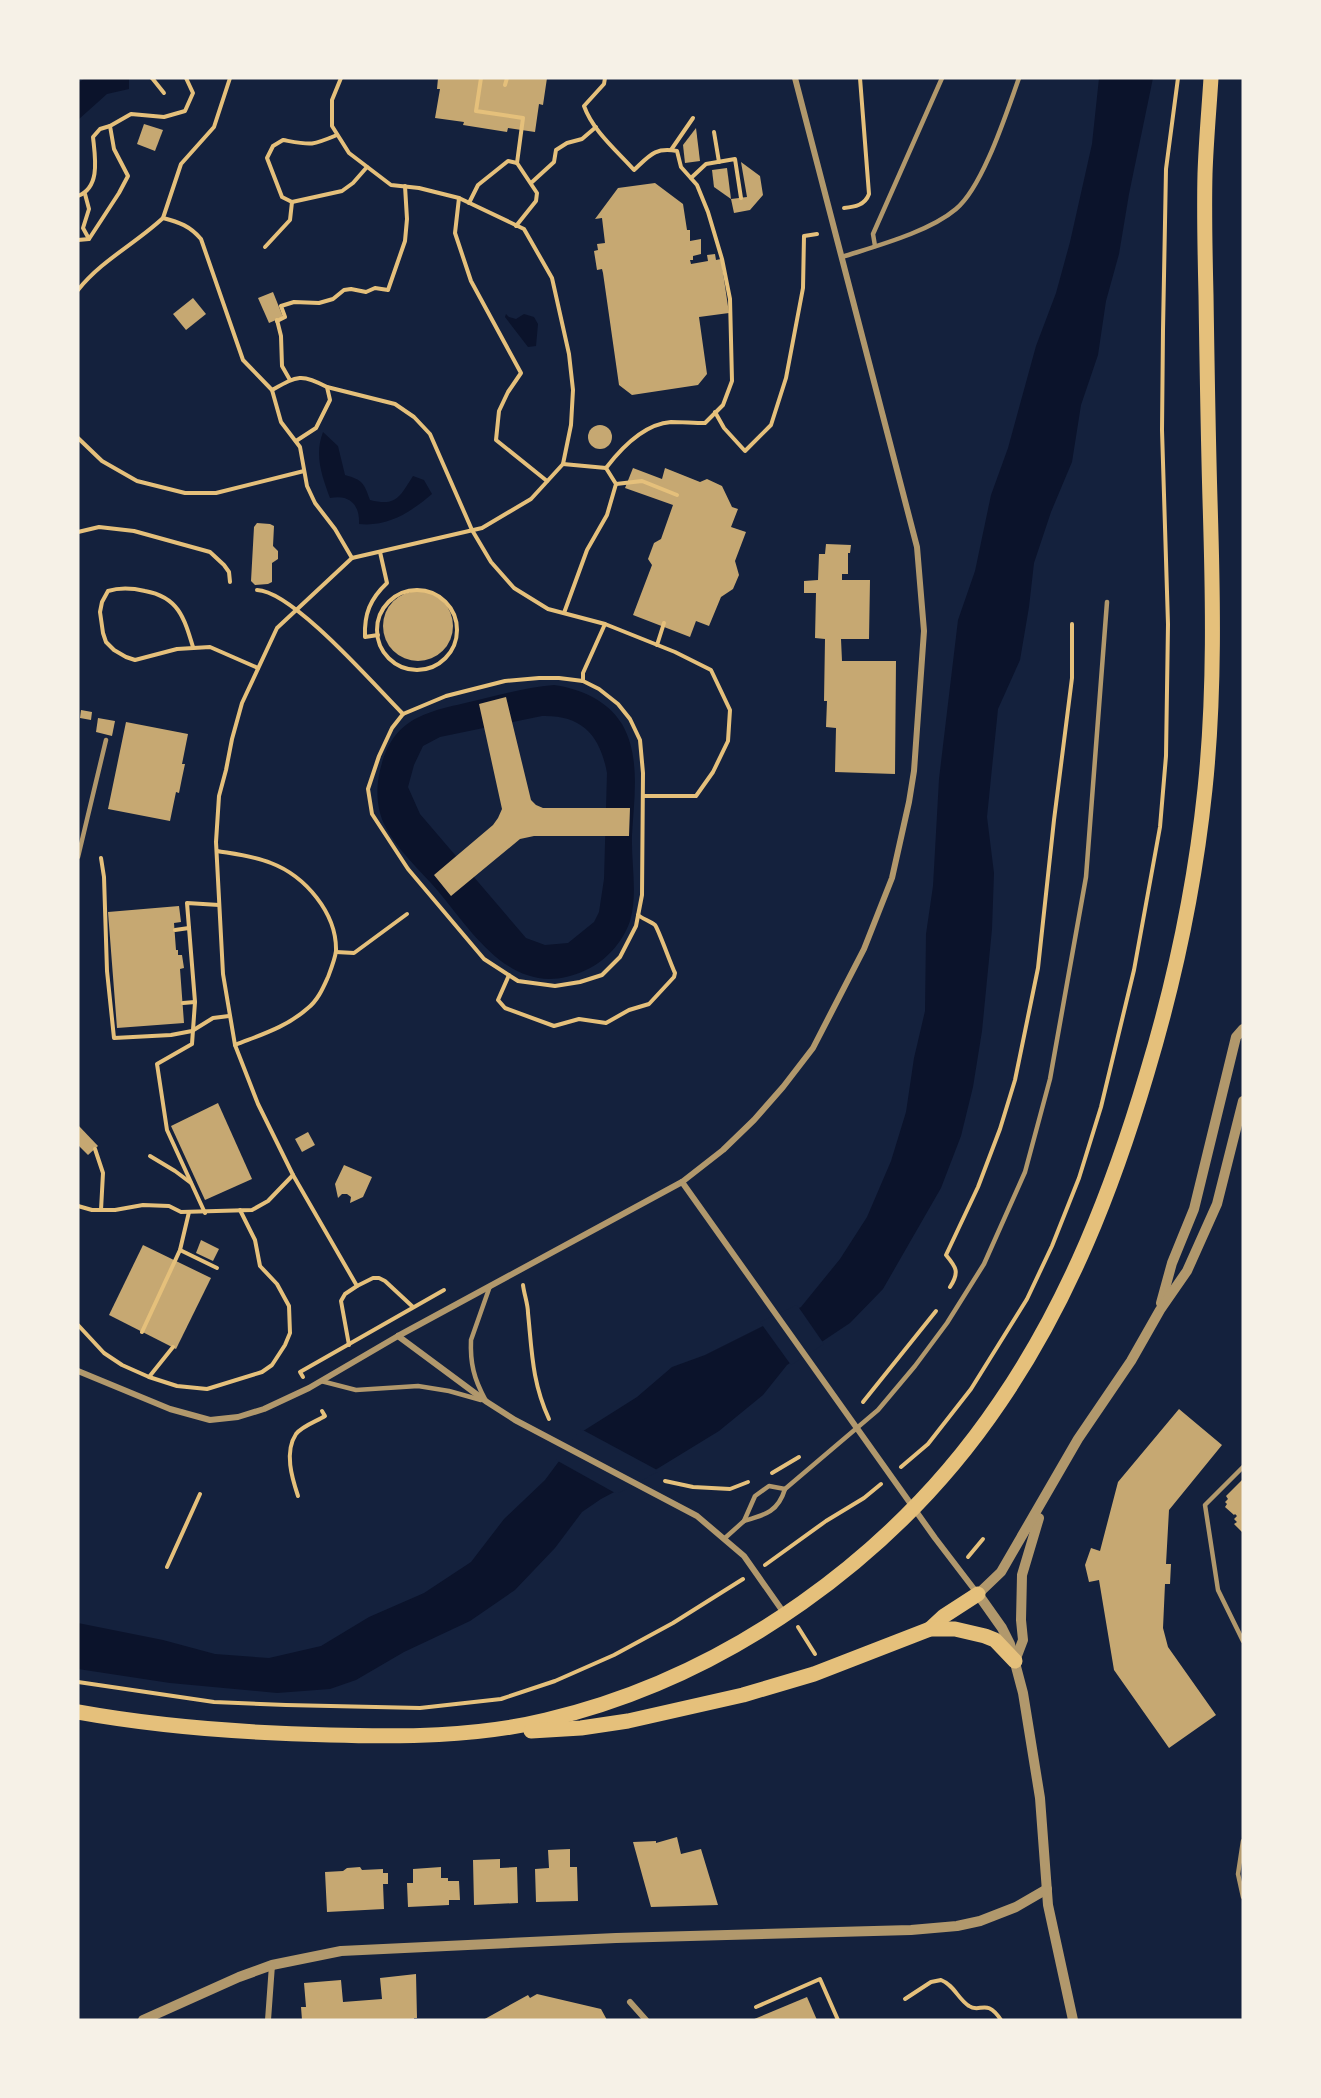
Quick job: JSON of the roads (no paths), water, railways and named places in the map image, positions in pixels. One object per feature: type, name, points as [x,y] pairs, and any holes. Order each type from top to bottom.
[{"type":"main road","points":[[486,1731],[547,1720],[607,1704],[637,1693],[790,1619],[898,1522],[967,1448],[1007,1391],[1055,1310],[1086,1244],[1121,1155],[1154,1048],[1175,967],[1192,885],[1205,789],[1210,740],[1212,595],[1205,198],[1211,78]]},
{"type":"main road","points":[[930,1629],[944,1616],[978,1594]]},
{"type":"main road","points":[[78,1712],[157,1724],[275,1733],[405,1736],[486,1731],[533,1731],[596,1726],[705,1705],[814,1674],[930,1629],[955,1629],[985,1636],[995,1640],[1015,1661]]},
{"type":"street","points":[[78,1371],[170,1409],[210,1420],[238,1417],[290,1398],[398,1336],[682,1182],[723,1150],[754,1120],[813,1048],[864,948],[891,878],[914,771],[924,631],[917,547],[795,78]]},
{"type":"street","points":[[1160,1310],[1172,1263],[1194,1209],[1236,1037],[1243,1029]]},
{"type":"street","points":[[978,1594],[1001,1572],[1078,1439],[1131,1360],[1160,1310],[1187,1272],[1217,1204],[1243,1101]]},
{"type":"street","points":[[682,1182],[1002,1629],[1015,1661],[1023,1693],[1040,1798],[1048,1905],[1073,2020]]},
{"type":"street","points":[[398,1336],[515,1420],[697,1516],[744,1556],[790,1619]]},
{"type":"street","points":[[1015,1661],[1023,1640],[1022,1575],[1048,1489]]},
{"type":"street","points":[[143,2020],[272,1965],[341,1951],[616,1938],[911,1930],[957,1926],[1000,1914],[1047,1889]]},
{"type":"street","points":[[268,2020],[272,1965]]},
{"type":"street","points":[[630,2002],[646,2020]]},
{"type":"lane","points":[[875,246],[873,234],[942,78]]},
{"type":"lane","points":[[842,257],[915,231],[957,209],[970,192],[994,145],[1019,78]]},
{"type":"lane","points":[[744,1521],[765,1515],[781,1502],[785,1490],[878,1410],[915,1366],[947,1323],[984,1264],[1024,1172],[1050,1079],[1086,877],[1107,602]]},
{"type":"lane","points":[[78,857],[106,740]]},
{"type":"lane","points":[[487,1402],[475,1379],[471,1362],[471,1340],[490,1286]]},
{"type":"lane","points":[[321,1381],[356,1390],[418,1386],[449,1391],[487,1402]]},
{"type":"lane","points":[[1243,1467],[1205,1505],[1218,1590],[1243,1641]]},
{"type":"lane","points":[[725,1538],[744,1521],[755,1497],[769,1486],[785,1490]]},
{"type":"lane","points":[[1243,1841],[1238,1874],[1243,1897]]},
{"type":"water","points":[[85,78],[129,78],[129,89],[107,94],[78,120],[78,83]]},
{"type":"water","points":[[1099,78],[1153,78],[1119,254],[1106,301],[1098,355],[1081,405],[1072,462],[1051,512],[1034,563],[1020,660],[998,709],[987,817],[994,873],[992,929],[982,1031],[973,1087],[961,1136],[941,1188],[883,1289],[850,1323],[787,1365],[763,1395],[719,1431],[582,1512],[555,1548],[515,1590],[470,1621],[404,1652],[356,1680],[330,1689],[277,1693],[170,1683],[78,1669],[78,1623],[163,1640],[215,1654],[269,1658],[321,1646],[369,1617],[424,1593],[471,1562],[504,1519],[545,1480],[580,1433],[637,1397],[672,1367],[705,1355],[801,1307],[840,1259],[867,1217],[891,1161],[906,1112],[914,1058],[925,1011],[926,934],[933,886],[939,779],[958,620],[975,571],[991,495],[1008,448],[1036,346],[1056,293],[1070,242],[1092,144]]},
{"type":"water","points":[[506,314],[516,319],[524,314],[534,317],[538,324],[536,346],[528,347],[505,317]]},
{"type":"water","points":[[323,432],[338,446],[345,475],[362,483],[370,500],[392,501],[401,494],[413,476],[424,480],[432,494],[416,507],[389,521],[359,524],[358,511],[352,502],[343,498],[330,498],[319,457]]},
{"type":"water","points":[[554,685],[574,689],[609,708],[622,724],[628,737],[635,778],[632,835],[634,900],[630,921],[618,943],[600,962],[586,970],[561,978],[539,978],[518,972],[483,945],[395,842],[384,824],[378,800],[379,775],[385,755],[392,740],[402,728],[428,713],[443,708]],"holes":[[[542,716],[568,719],[587,730],[600,748],[604,760],[607,773],[604,879],[599,912],[594,922],[568,943],[545,945],[526,938],[420,814],[408,787],[414,765],[423,746],[440,737]]]}]
